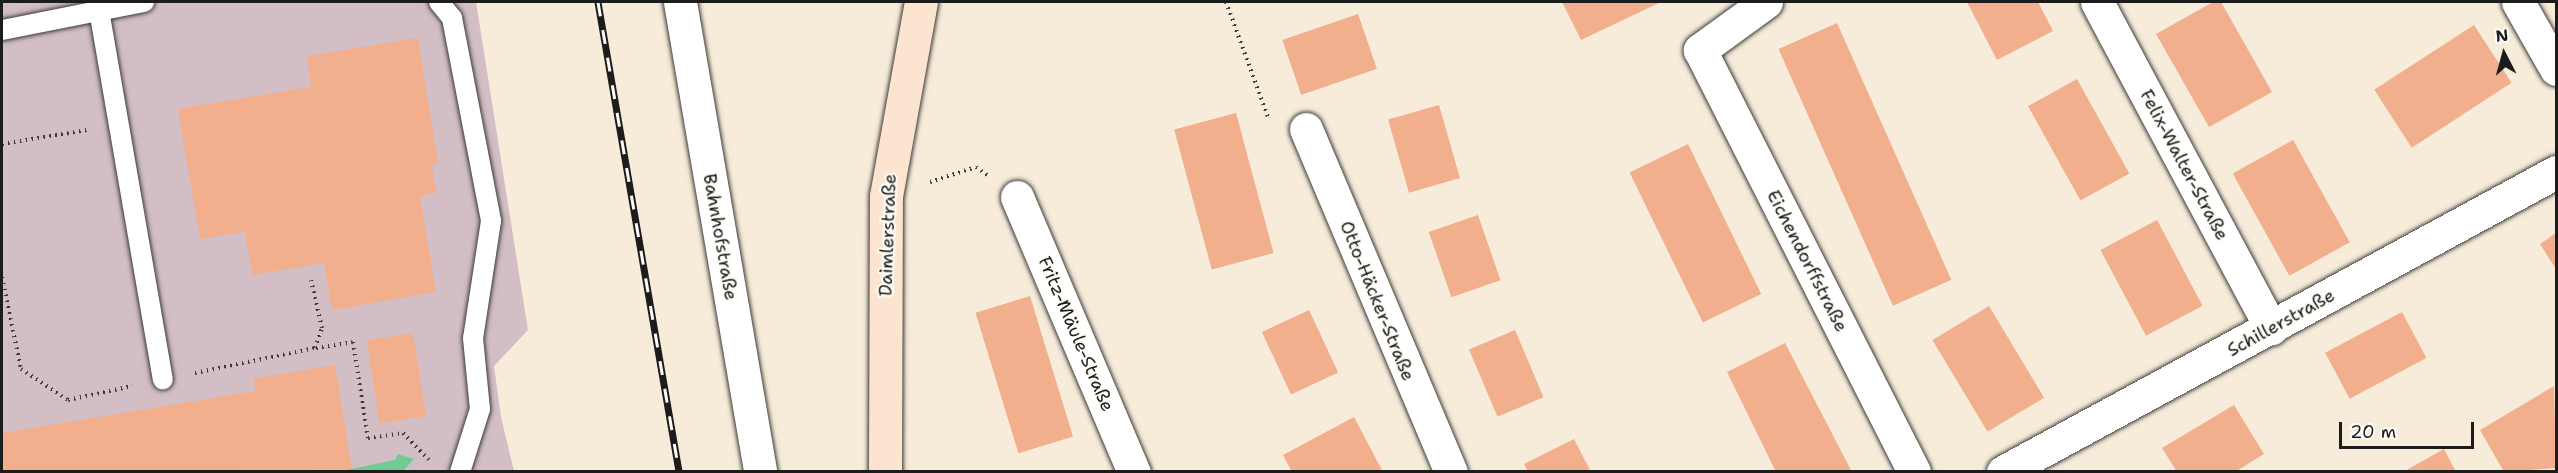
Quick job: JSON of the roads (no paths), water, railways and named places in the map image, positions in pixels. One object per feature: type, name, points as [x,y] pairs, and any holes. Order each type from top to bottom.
[{"type":"main road","name":"Daimlerstraße","points":[[885,471],[886,196],[921,2]]},
{"type":"street","name":"Bahnhofstraße","points":[[680,2],[760,471]]},
{"type":"street","name":"Eichendorffstraße","points":[[1766,2],[1700,50],[1914,471]]},
{"type":"street","name":"Felix-Walter-Straße","points":[[2097,2],[2271,328]]},
{"type":"street","points":[[2518,2],[2556,69]]},
{"type":"street","name":"Otto-Häcker-Straße","points":[[1306,129],[1451,471]]},
{"type":"street","name":"Schillerstraße","points":[[2003,471],[2556,172]]},
{"type":"street","name":"Fritz-Mäule-Straße","points":[[1017,197],[1134,471]]},
{"type":"lane","points":[[2,30],[144,2]]},
{"type":"lane","points":[[439,2],[452,18],[490,221],[473,338],[480,409],[460,471]]},
{"type":"lane","points":[[99,10],[162,380]]},
{"type":"railway","points":[[598,2],[679,472]]}]
